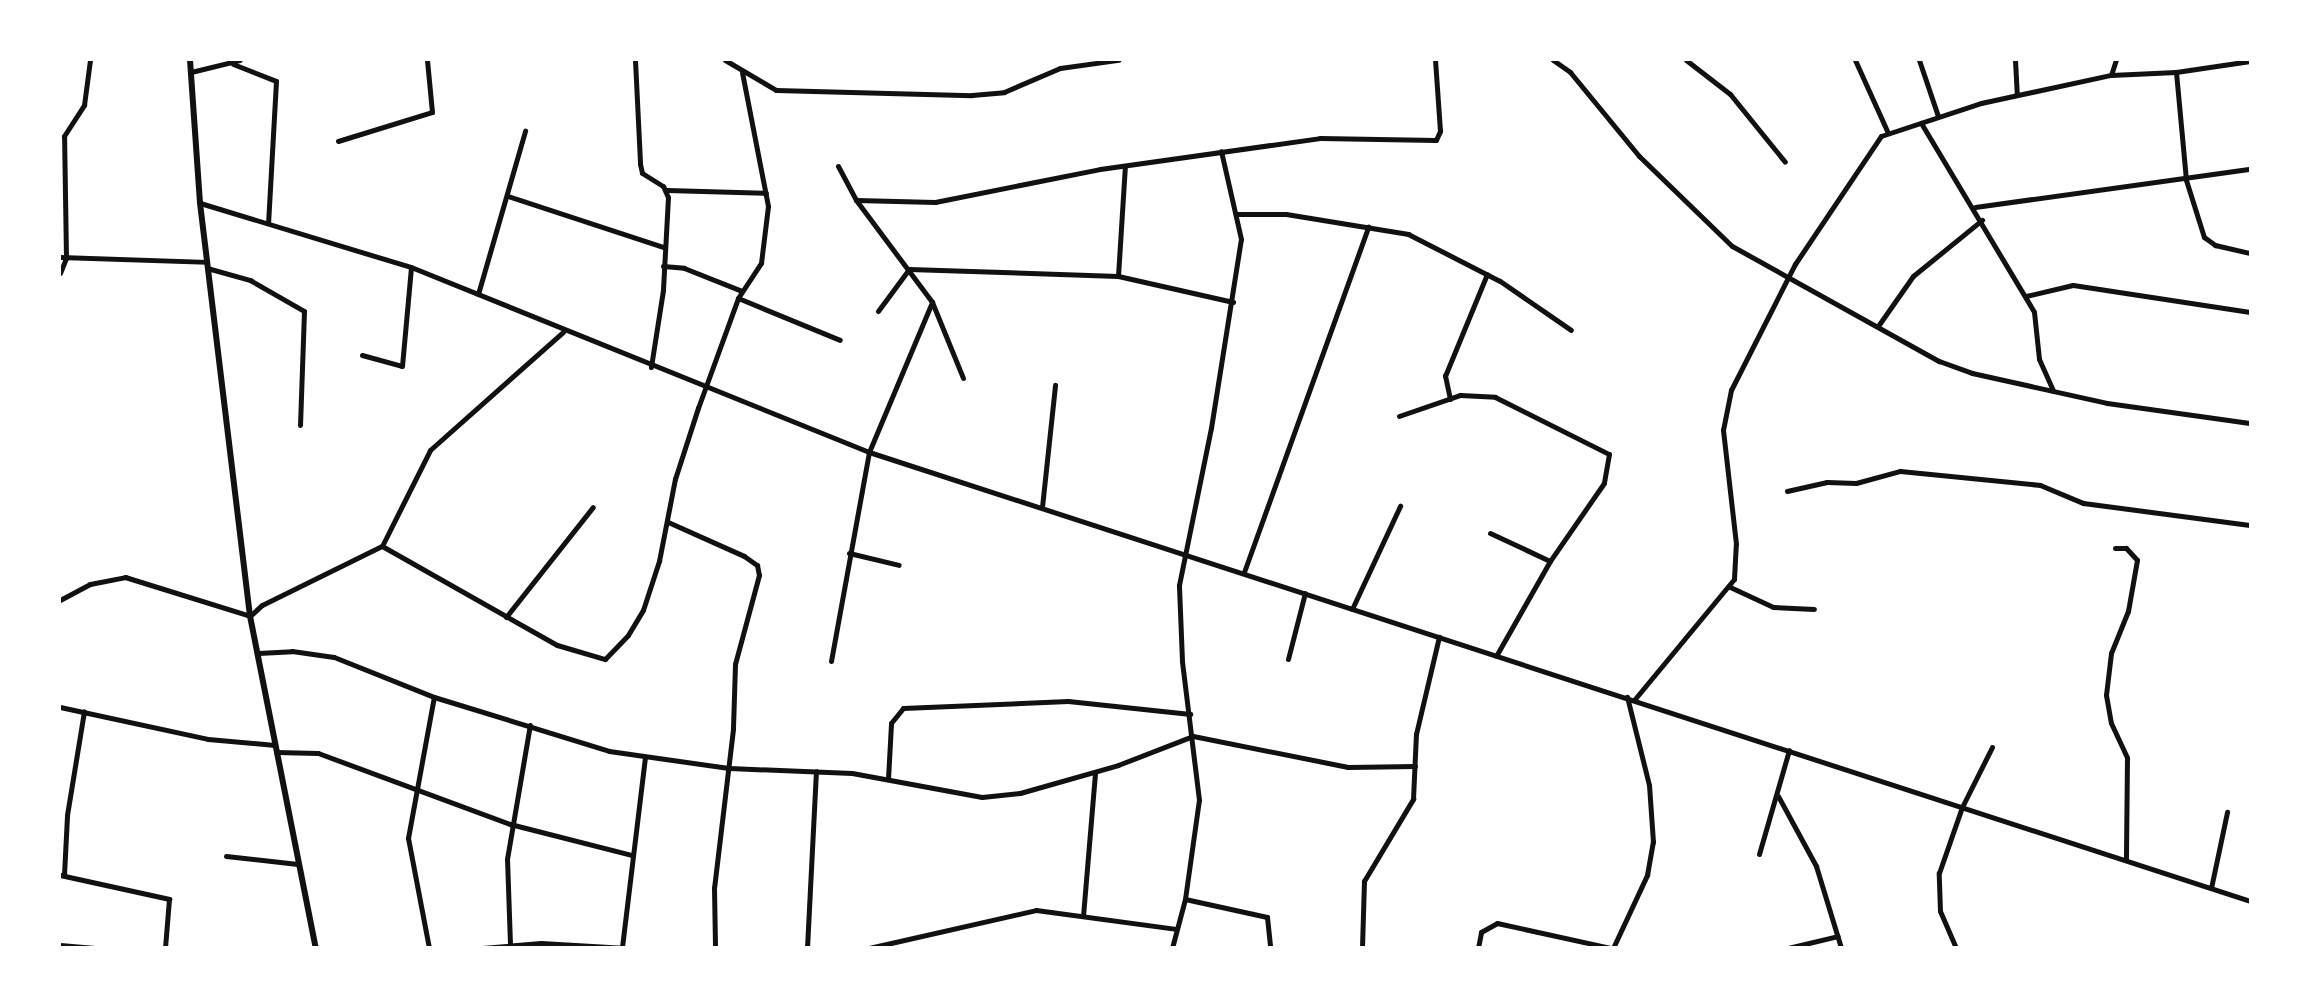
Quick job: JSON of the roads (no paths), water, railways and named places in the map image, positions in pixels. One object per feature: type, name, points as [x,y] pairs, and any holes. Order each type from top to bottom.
[{"type":"street","points":[[60,273],[63,258],[64,136],[83,105],[90,60]]},
{"type":"street","points":[[190,60],[200,202],[250,616],[316,947]]},
{"type":"street","points":[[191,72],[233,64],[240,60]]},
{"type":"street","points":[[338,141],[432,112],[427,60]]},
{"type":"street","points":[[635,60],[642,173],[667,190],[766,193]]},
{"type":"street","points":[[724,60],[776,90],[985,95],[1058,69],[1118,60]]},
{"type":"street","points":[[1058,60],[1058,69]]},
{"type":"street","points":[[856,200],[935,202],[1125,166],[1338,137],[1436,140],[1440,131],[1435,60]]},
{"type":"street","points":[[1553,60],[1562,62],[1691,210],[1732,246],[1787,280],[1957,368],[2053,391],[2250,423]]},
{"type":"street","points":[[1686,60],[1730,94],[1785,162]]},
{"type":"street","points":[[1854,60],[1867,79],[1887,131]]},
{"type":"street","points":[[1919,60],[1938,116]]},
{"type":"street","points":[[2015,60],[2017,95]]},
{"type":"street","points":[[2111,75],[2116,60]]},
{"type":"street","points":[[1630,699],[1730,587],[1736,544],[1725,417],[1743,363],[1787,280],[1887,131],[2017,95],[2111,75],[2176,72],[2250,61]]},
{"type":"street","points":[[233,64],[276,81],[268,222]]},
{"type":"street","points":[[382,546],[557,645],[596,658],[610,656],[643,610],[668,522],[675,479],[705,388],[738,298],[761,262],[768,223],[766,193],[742,72]]},
{"type":"street","points":[[2176,72],[2186,180],[2209,242],[2250,253]]},
{"type":"street","points":[[1920,122],[1975,207],[2026,296],[2038,323],[2039,359],[2053,391]]},
{"type":"street","points":[[478,294],[525,131]]},
{"type":"street","points":[[1172,947],[1185,899],[1199,800],[1178,605],[1184,553],[1233,302],[1241,239],[1238,214],[1222,151]]},
{"type":"street","points":[[838,166],[856,200],[932,302],[963,378]]},
{"type":"street","points":[[1118,276],[1125,166]]},
{"type":"street","points":[[1975,207],[2186,180],[2250,169]]},
{"type":"street","points":[[651,367],[663,266],[667,190]]},
{"type":"street","points":[[508,196],[663,247]]},
{"type":"street","points":[[200,202],[411,267],[563,332],[869,452],[2250,901]]},
{"type":"street","points":[[1238,214],[1286,214],[1418,238],[1487,274],[1571,330]]},
{"type":"street","points":[[1878,326],[1913,276],[1982,220]]},
{"type":"street","points":[[1244,572],[1368,227]]},
{"type":"street","points":[[63,258],[207,265],[250,280],[304,311],[299,362],[300,425]]},
{"type":"street","points":[[663,266],[684,268],[742,290]]},
{"type":"street","points":[[362,355],[402,366],[411,267]]},
{"type":"street","points":[[909,269],[1118,276],[1233,302]]},
{"type":"street","points":[[878,311],[909,269]]},
{"type":"street","points":[[1450,398],[1445,376],[1487,274]]},
{"type":"street","points":[[2026,296],[2073,285],[2096,286],[2250,312]]},
{"type":"street","points":[[738,298],[840,340]]},
{"type":"street","points":[[831,661],[869,452],[932,302]]},
{"type":"street","points":[[250,616],[262,605],[382,546],[430,450],[563,332]]},
{"type":"street","points":[[1042,508],[1055,385]]},
{"type":"street","points":[[1399,416],[1450,398],[1495,397],[1609,454],[1604,483],[1550,561],[1496,656]]},
{"type":"street","points":[[1787,491],[1827,482],[1856,483],[1900,471],[2040,485],[2083,503],[2250,525]]},
{"type":"street","points":[[1352,608],[1400,506]]},
{"type":"street","points":[[506,617],[593,507]]},
{"type":"street","points":[[668,522],[757,565],[758,584],[736,664],[729,768],[714,888],[715,947]]},
{"type":"street","points":[[1490,533],[1550,561]]},
{"type":"street","points":[[2115,548],[2126,548],[2137,560],[2106,686],[2111,723],[2127,758],[2126,860]]},
{"type":"street","points":[[849,552],[899,565]]},
{"type":"street","points":[[60,600],[90,583],[125,577],[250,616]]},
{"type":"street","points":[[1730,587],[1786,611],[1814,609]]},
{"type":"street","points":[[1288,659],[1305,593]]},
{"type":"street","points":[[1362,947],[1362,890],[1413,799],[1416,734],[1438,637]]},
{"type":"street","points":[[258,653],[315,652],[386,675],[434,697],[645,758],[729,768],[816,771],[888,779],[1000,797],[1095,772],[1192,736],[1314,762],[1415,766]]},
{"type":"street","points":[[429,947],[408,838],[415,787],[434,697]]},
{"type":"street","points":[[1478,947],[1480,932],[1497,923],[1612,947],[1647,875],[1653,842],[1649,785],[1630,699]]},
{"type":"street","points":[[888,779],[891,723],[903,708],[1068,701],[1190,714]]},
{"type":"street","points":[[60,707],[216,740],[318,753],[510,824],[632,855]]},
{"type":"street","points":[[84,711],[67,815],[62,875],[169,899],[165,947]]},
{"type":"street","points":[[510,944],[506,905],[510,824],[530,726]]},
{"type":"street","points":[[1956,947],[1936,891],[1962,807],[1992,747]]},
{"type":"street","points":[[1759,854],[1778,796],[1789,750]]},
{"type":"street","points":[[482,947],[510,944],[624,947],[632,855],[645,758]]},
{"type":"street","points":[[807,947],[816,771]]},
{"type":"street","points":[[1083,916],[1095,772]]},
{"type":"street","points":[[1778,796],[1816,866],[1840,947]]},
{"type":"street","points":[[2211,888],[2227,812]]},
{"type":"street","points":[[226,856],[298,864]]},
{"type":"street","points":[[1185,899],[1267,917],[1270,947]]},
{"type":"street","points":[[869,947],[1019,912],[1083,916],[1176,929]]},
{"type":"street","points":[[1788,947],[1838,936]]},
{"type":"street","points":[[60,945],[98,947]]}]
